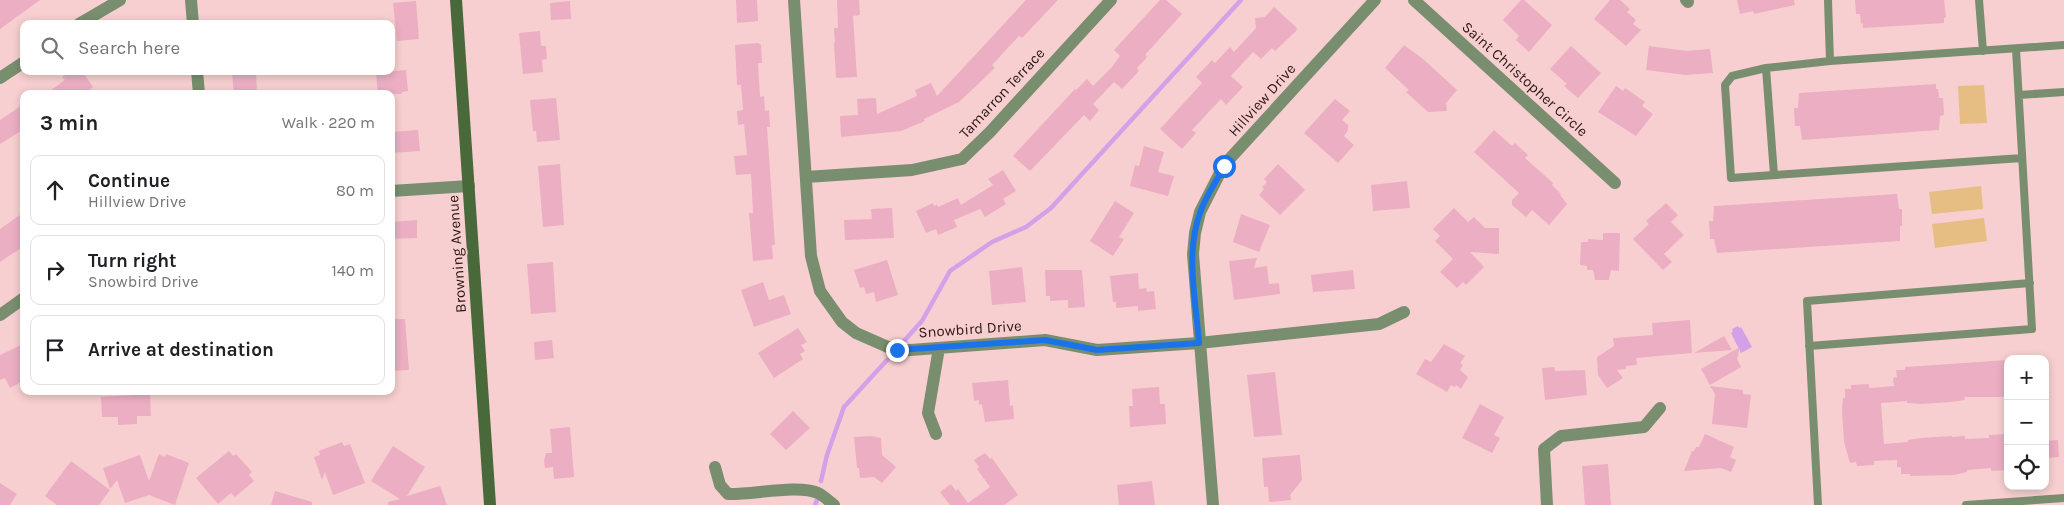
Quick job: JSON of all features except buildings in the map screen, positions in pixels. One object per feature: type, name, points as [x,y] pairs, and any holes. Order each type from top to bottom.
[{"type":"street","points":[[85,20],[120,0]]},
{"type":"street","points":[[191,0],[193,20]]},
{"type":"street","name":"Browning Avenue","points":[[456,0],[490,505]]},
{"type":"street","name":"Snowbird Drive","points":[[794,0],[810,256],[820,291],[842,322],[856,333],[897,350],[1045,340],[1097,350],[1199,343],[1379,324],[1404,312]]},
{"type":"street","name":"Tamarron Terrace","points":[[806,177],[912,170],[962,159],[990,132],[1112,0]]},
{"type":"street","name":"Hillview Drive","points":[[1213,505],[1192,254],[1200,212],[1224,166],[1376,0]]},
{"type":"street","name":"Saint Christopher Circle","points":[[1414,0],[1615,183]]},
{"type":"street","points":[[0,78],[20,65]]},
{"type":"street","points":[[197,75],[199,90]]},
{"type":"street","points":[[395,192],[469,186]]},
{"type":"street","points":[[0,315],[20,301]]},
{"type":"street","points":[[936,434],[928,413],[938,348]]},
{"type":"street","points":[[1547,505],[1544,449],[1561,436],[1644,427],[1660,408]]},
{"type":"street","points":[[715,467],[720,485],[728,494],[745,495],[795,490],[818,493],[834,505]]},
{"type":"lane","points":[[1828,0],[1830,61]]},
{"type":"lane","points":[[1980,0],[1983,51]]},
{"type":"lane","points":[[2022,158],[1731,178],[1725,85],[1732,76],[1766,68],[1830,61],[2064,45]]},
{"type":"lane","points":[[1809,346],[2032,329],[2016,49]]},
{"type":"lane","points":[[1766,68],[1774,175]]},
{"type":"lane","points":[[2019,95],[2064,92]]},
{"type":"lane","points":[[1818,505],[1807,301],[2030,283]]},
{"type":"lane","points":[[1966,505],[2064,498]]},
{"type":"shaded area","points":[[1984,85],[1987,123],[1960,124],[1958,86]]},
{"type":"shaded area","points":[[1981,186],[1983,209],[1932,214],[1929,192]]},
{"type":"shaded area","points":[[1984,218],[1987,241],[1935,248],[1932,224]]},
{"type":"shaded area","points":[[1738,326],[1739,328],[1741,327],[1752,347],[1741,353],[1731,333],[1733,332],[1732,329]]},
{"type":"waterway","points":[[904,341],[922,321],[950,271],[992,242],[1026,227],[1051,208],[1241,0]]},
{"type":"waterway","points":[[821,481],[827,455],[844,407],[887,360]]},
{"type":"waterway","points":[[815,505],[817,500]]},
{"type":"route","points":[[897,350],[1045,340],[1097,350],[1199,343],[1192,254],[1200,212],[1224,166]]}]
